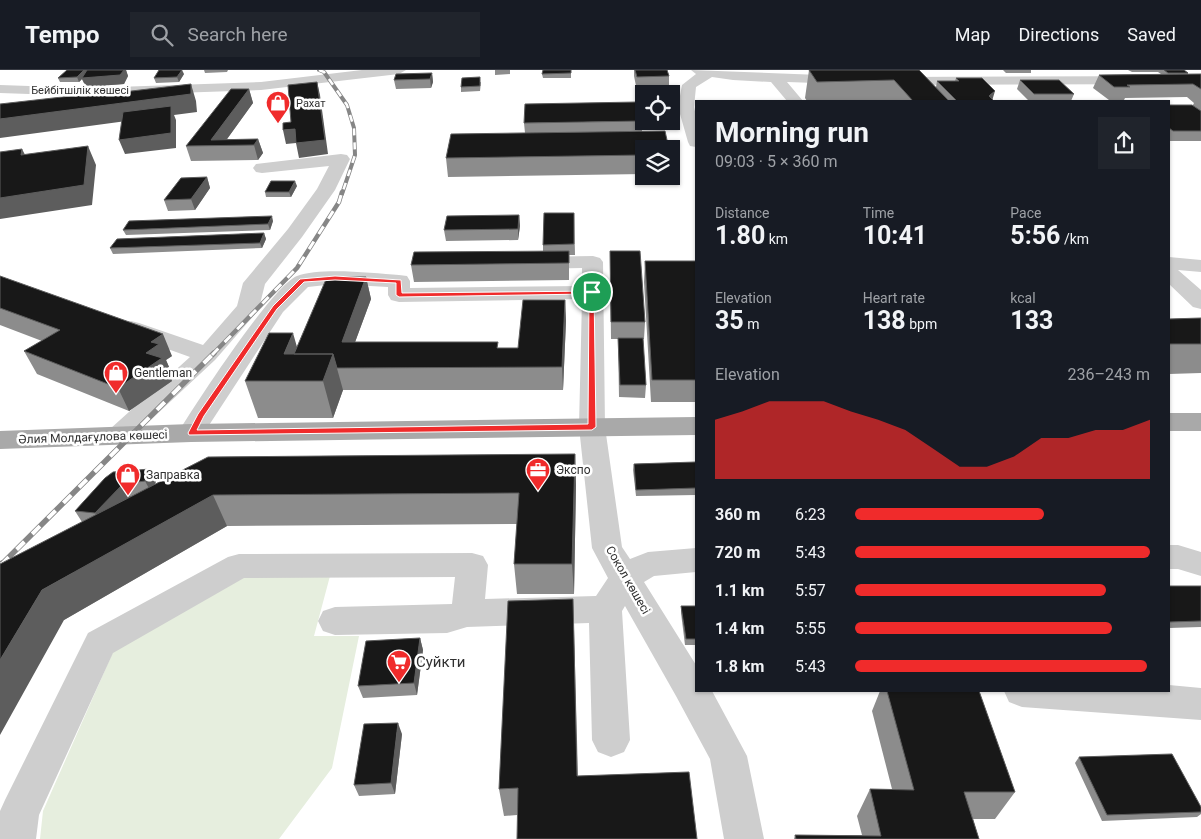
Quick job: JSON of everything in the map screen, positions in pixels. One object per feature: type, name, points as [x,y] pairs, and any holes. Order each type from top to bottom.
[{"type":"main road","points":[[1170,422],[1201,422]]},
{"type":"main road","name":"Әлия Молдағұлова көшесі","points":[[0,440],[192,433],[695,426]]},
{"type":"street","name":"Бейбітшілік көшесі","points":[[0,89],[87,92],[261,86],[399,70]]},
{"type":"street","points":[[989,70],[1000,81]]},
{"type":"street","points":[[1109,70],[1134,80]]},
{"type":"street","points":[[695,138],[686,107],[690,85],[703,71],[733,76],[775,77],[859,86],[792,97],[775,77]]},
{"type":"street","points":[[921,96],[916,90],[883,86],[909,76],[1000,81],[1201,80]]},
{"type":"street","points":[[120,435],[207,355],[248,308],[254,283],[295,233],[326,190],[341,159],[262,168]]},
{"type":"street","points":[[267,234],[295,233]]},
{"type":"street","name":"Сокол көшесі","points":[[515,263],[593,262],[592,427],[607,548],[693,685]]},
{"type":"street","points":[[1170,263],[1201,266]]},
{"type":"street","points":[[1170,273],[1201,302]]},
{"type":"street","points":[[192,433],[201,416],[275,308],[302,280],[335,278],[399,281],[399,295],[592,292]]},
{"type":"street","points":[[107,319],[207,355]]},
{"type":"street","points":[[1170,557],[1178,557],[1201,564]]},
{"type":"street","points":[[611,740],[605,609],[626,577],[648,564],[695,560]]},
{"type":"street","points":[[16,839],[19,814],[100,643],[239,566],[472,565],[466,613]]},
{"type":"street","points":[[336,621],[447,619],[466,613],[605,609]]},
{"type":"street","name":"Сокол көшесі","points":[[696,692],[728,756],[744,839]]},
{"type":"street","points":[[1036,692],[1201,704]]},
{"type":"green space","points":[[330,576],[314,636],[359,636],[332,768],[279,839],[40,839],[43,811],[113,652],[243,577]]},
{"type":"building","points":[[67,70],[84,70],[77,77],[58,78]]},
{"type":"building","points":[[87,70],[124,70],[120,75],[82,78]]},
{"type":"building","points":[[159,70],[182,70],[177,77],[154,78]]},
{"type":"building","points":[[543,70],[571,70],[571,73],[542,74]]},
{"type":"building","points":[[635,70],[667,70],[669,76],[637,77]]},
{"type":"building","points":[[809,70],[919,70],[948,100],[912,100],[894,80],[817,82]]},
{"type":"building","points":[[1164,70],[1184,70],[1188,73],[1168,73]]},
{"type":"building","points":[[432,73],[430,79],[394,80],[396,74]]},
{"type":"building","points":[[1201,74],[1201,89],[1193,84],[1127,85],[1130,87],[1114,87],[1099,75]]},
{"type":"building","points":[[480,77],[480,86],[461,87],[462,78]]},
{"type":"building","points":[[956,78],[982,78],[995,91],[989,96],[993,100],[956,100],[937,81],[959,81]]},
{"type":"building","points":[[1020,80],[1059,80],[1074,94],[1034,94]]},
{"type":"building","points":[[317,82],[325,140],[296,143],[295,129],[283,130],[283,123],[291,122],[288,85]]},
{"type":"building","points":[[191,84],[191,94],[0,119],[0,104]]},
{"type":"building","points":[[231,89],[249,89],[211,140],[258,139],[254,145],[186,146]]},
{"type":"building","points":[[635,102],[635,121],[524,123],[525,104]]},
{"type":"building","points":[[1170,105],[1192,105],[1201,111],[1201,131],[1173,131],[1170,129]]},
{"type":"building","points":[[171,106],[171,133],[119,140],[123,112]]},
{"type":"building","points":[[665,131],[667,140],[635,140],[635,155],[446,158],[451,134]]},
{"type":"building","points":[[88,146],[84,185],[0,198],[0,152],[22,149],[21,155]]},
{"type":"building","points":[[207,177],[191,199],[164,200],[181,178]]},
{"type":"building","points":[[271,181],[295,181],[289,192],[265,192]]},
{"type":"building","points":[[544,213],[574,213],[574,244],[543,245]]},
{"type":"building","points":[[519,215],[518,229],[444,230],[447,216]]},
{"type":"building","points":[[272,216],[268,224],[123,230],[129,221]]},
{"type":"building","points":[[264,233],[260,243],[110,248],[117,239]]},
{"type":"building","points":[[569,251],[569,263],[411,265],[414,252]]},
{"type":"building","points":[[610,251],[640,251],[645,322],[611,322]]},
{"type":"building","points":[[645,261],[695,261],[695,380],[652,380]]},
{"type":"building","points":[[0,276],[163,334],[151,342],[159,344],[146,353],[162,358],[118,388],[24,351],[60,330],[0,308]]},
{"type":"building","points":[[327,277],[366,277],[342,342],[498,342],[497,348],[518,348],[523,300],[565,300],[562,367],[337,368],[333,354],[294,354]]},
{"type":"building","points":[[1201,318],[1201,344],[1170,344],[1170,319]]},
{"type":"building","points":[[269,333],[293,333],[284,354],[333,354],[323,381],[245,381]]},
{"type":"building","points":[[618,338],[643,338],[646,385],[620,385]]},
{"type":"building","points":[[575,454],[572,564],[514,564],[519,493],[213,495],[42,590],[0,660],[0,564],[208,457]]},
{"type":"building","points":[[695,462],[695,488],[636,490],[634,464]]},
{"type":"building","points":[[150,469],[145,481],[123,484],[95,513],[75,511],[105,478],[113,472]]},
{"type":"building","points":[[1170,586],[1201,586],[1201,621],[1170,622]]},
{"type":"building","points":[[573,599],[577,776],[689,772],[697,839],[517,839],[518,788],[499,789],[508,601]]},
{"type":"building","points":[[681,606],[695,606],[695,639],[686,639]]},
{"type":"building","points":[[420,638],[414,683],[358,686],[366,641]]},
{"type":"building","points":[[887,692],[979,692],[1015,792],[964,792],[979,839],[796,839],[795,835],[881,836],[870,789],[914,790]]},
{"type":"building","points":[[398,723],[391,783],[354,785],[364,724]]},
{"type":"building","points":[[1172,754],[1201,807],[1201,812],[1107,815],[1079,757]]},
{"type":"railway","points":[[319,70],[324,72],[347,105],[354,128],[355,155],[342,194]]},
{"type":"railway","points":[[212,355],[297,268],[339,202],[342,192]]},
{"type":"railway","points":[[1,565],[212,355]]},
{"type":"place","name":"Рахат","points":[[278,124]]},
{"type":"place","name":"Gentleman","points":[[116,394]]},
{"type":"place","name":"Экспо","points":[[538,491]]},
{"type":"place","name":"Заправка","points":[[128,496]]},
{"type":"place","name":"Суйкти","points":[[399,683]]},
{"type":"route","points":[[335,278],[399,281],[399,295],[592,292],[592,427],[192,433],[229,373],[275,308],[302,280],[335,278]]}]
